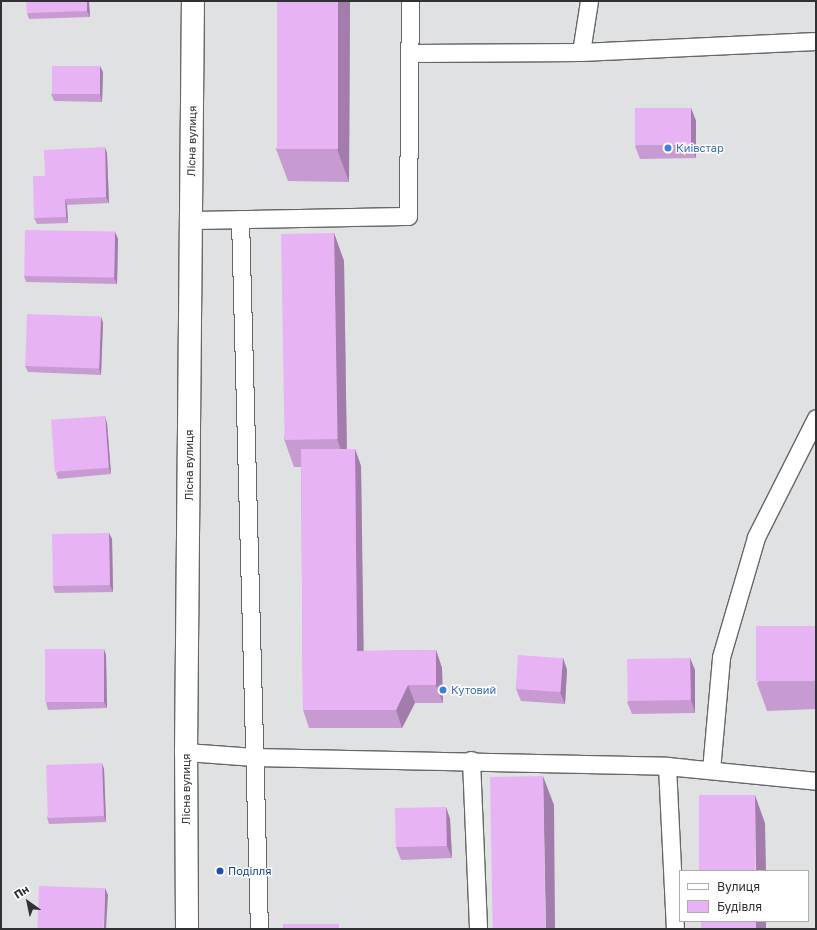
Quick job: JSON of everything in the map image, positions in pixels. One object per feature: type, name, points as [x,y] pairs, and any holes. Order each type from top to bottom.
[{"type":"street","name":"Лісна вулиця","points":[[186,929],[186,752],[193,1]]},
{"type":"lane","points":[[191,220],[408,216],[410,1]]},
{"type":"lane","points":[[581,52],[589,1]]},
{"type":"lane","points":[[409,53],[581,52],[816,41]]},
{"type":"lane","points":[[240,219],[259,929]]},
{"type":"lane","points":[[711,770],[721,657],[754,545],[816,418]]},
{"type":"lane","points":[[186,752],[254,757],[471,760],[667,766],[816,781]]},
{"type":"lane","points":[[471,760],[478,929]]},
{"type":"lane","points":[[667,766],[675,929]]},
{"type":"building","points":[[26,1],[87,1],[87,11],[27,13]]},
{"type":"building","points":[[277,1],[338,1],[338,149],[277,149]]},
{"type":"building","points":[[52,66],[100,66],[100,94],[52,94]]},
{"type":"building","points":[[635,108],[691,108],[691,145],[635,145]]},
{"type":"building","points":[[105,147],[106,197],[65,199],[66,217],[34,218],[33,176],[45,176],[44,150]]},
{"type":"building","points":[[25,230],[115,232],[114,278],[24,276]]},
{"type":"building","points":[[334,233],[338,439],[285,440],[281,234]]},
{"type":"building","points":[[27,314],[101,317],[99,369],[25,366]]},
{"type":"building","points":[[105,416],[109,468],[55,472],[51,420]]},
{"type":"building","points":[[301,449],[355,449],[357,651],[436,650],[436,685],[408,685],[396,710],[303,710]]},
{"type":"building","points":[[109,533],[110,585],[53,586],[52,534]]},
{"type":"building","points":[[756,626],[816,626],[816,681],[756,681]]},
{"type":"building","points":[[45,649],[104,649],[104,702],[45,702]]},
{"type":"building","points":[[518,655],[563,658],[561,692],[516,689]]},
{"type":"building","points":[[690,658],[691,700],[628,701],[627,659]]},
{"type":"building","points":[[102,763],[104,816],[48,818],[46,765]]},
{"type":"building","points":[[543,776],[546,929],[493,929],[490,777]]},
{"type":"building","points":[[699,795],[755,795],[755,870],[699,870]]},
{"type":"building","points":[[446,807],[447,846],[396,847],[395,808]]},
{"type":"building","points":[[39,886],[105,888],[104,929],[37,929]]},
{"type":"building","points":[[701,922],[756,922],[756,929],[701,929]]},
{"type":"building","points":[[283,924],[339,924],[339,929],[283,929]]},
{"type":"place","name":"Киівстар","points":[[668,148]]},
{"type":"place","name":"Кутовий","points":[[443,690]]},
{"type":"place","name":"Поділля","points":[[220,871]]}]
